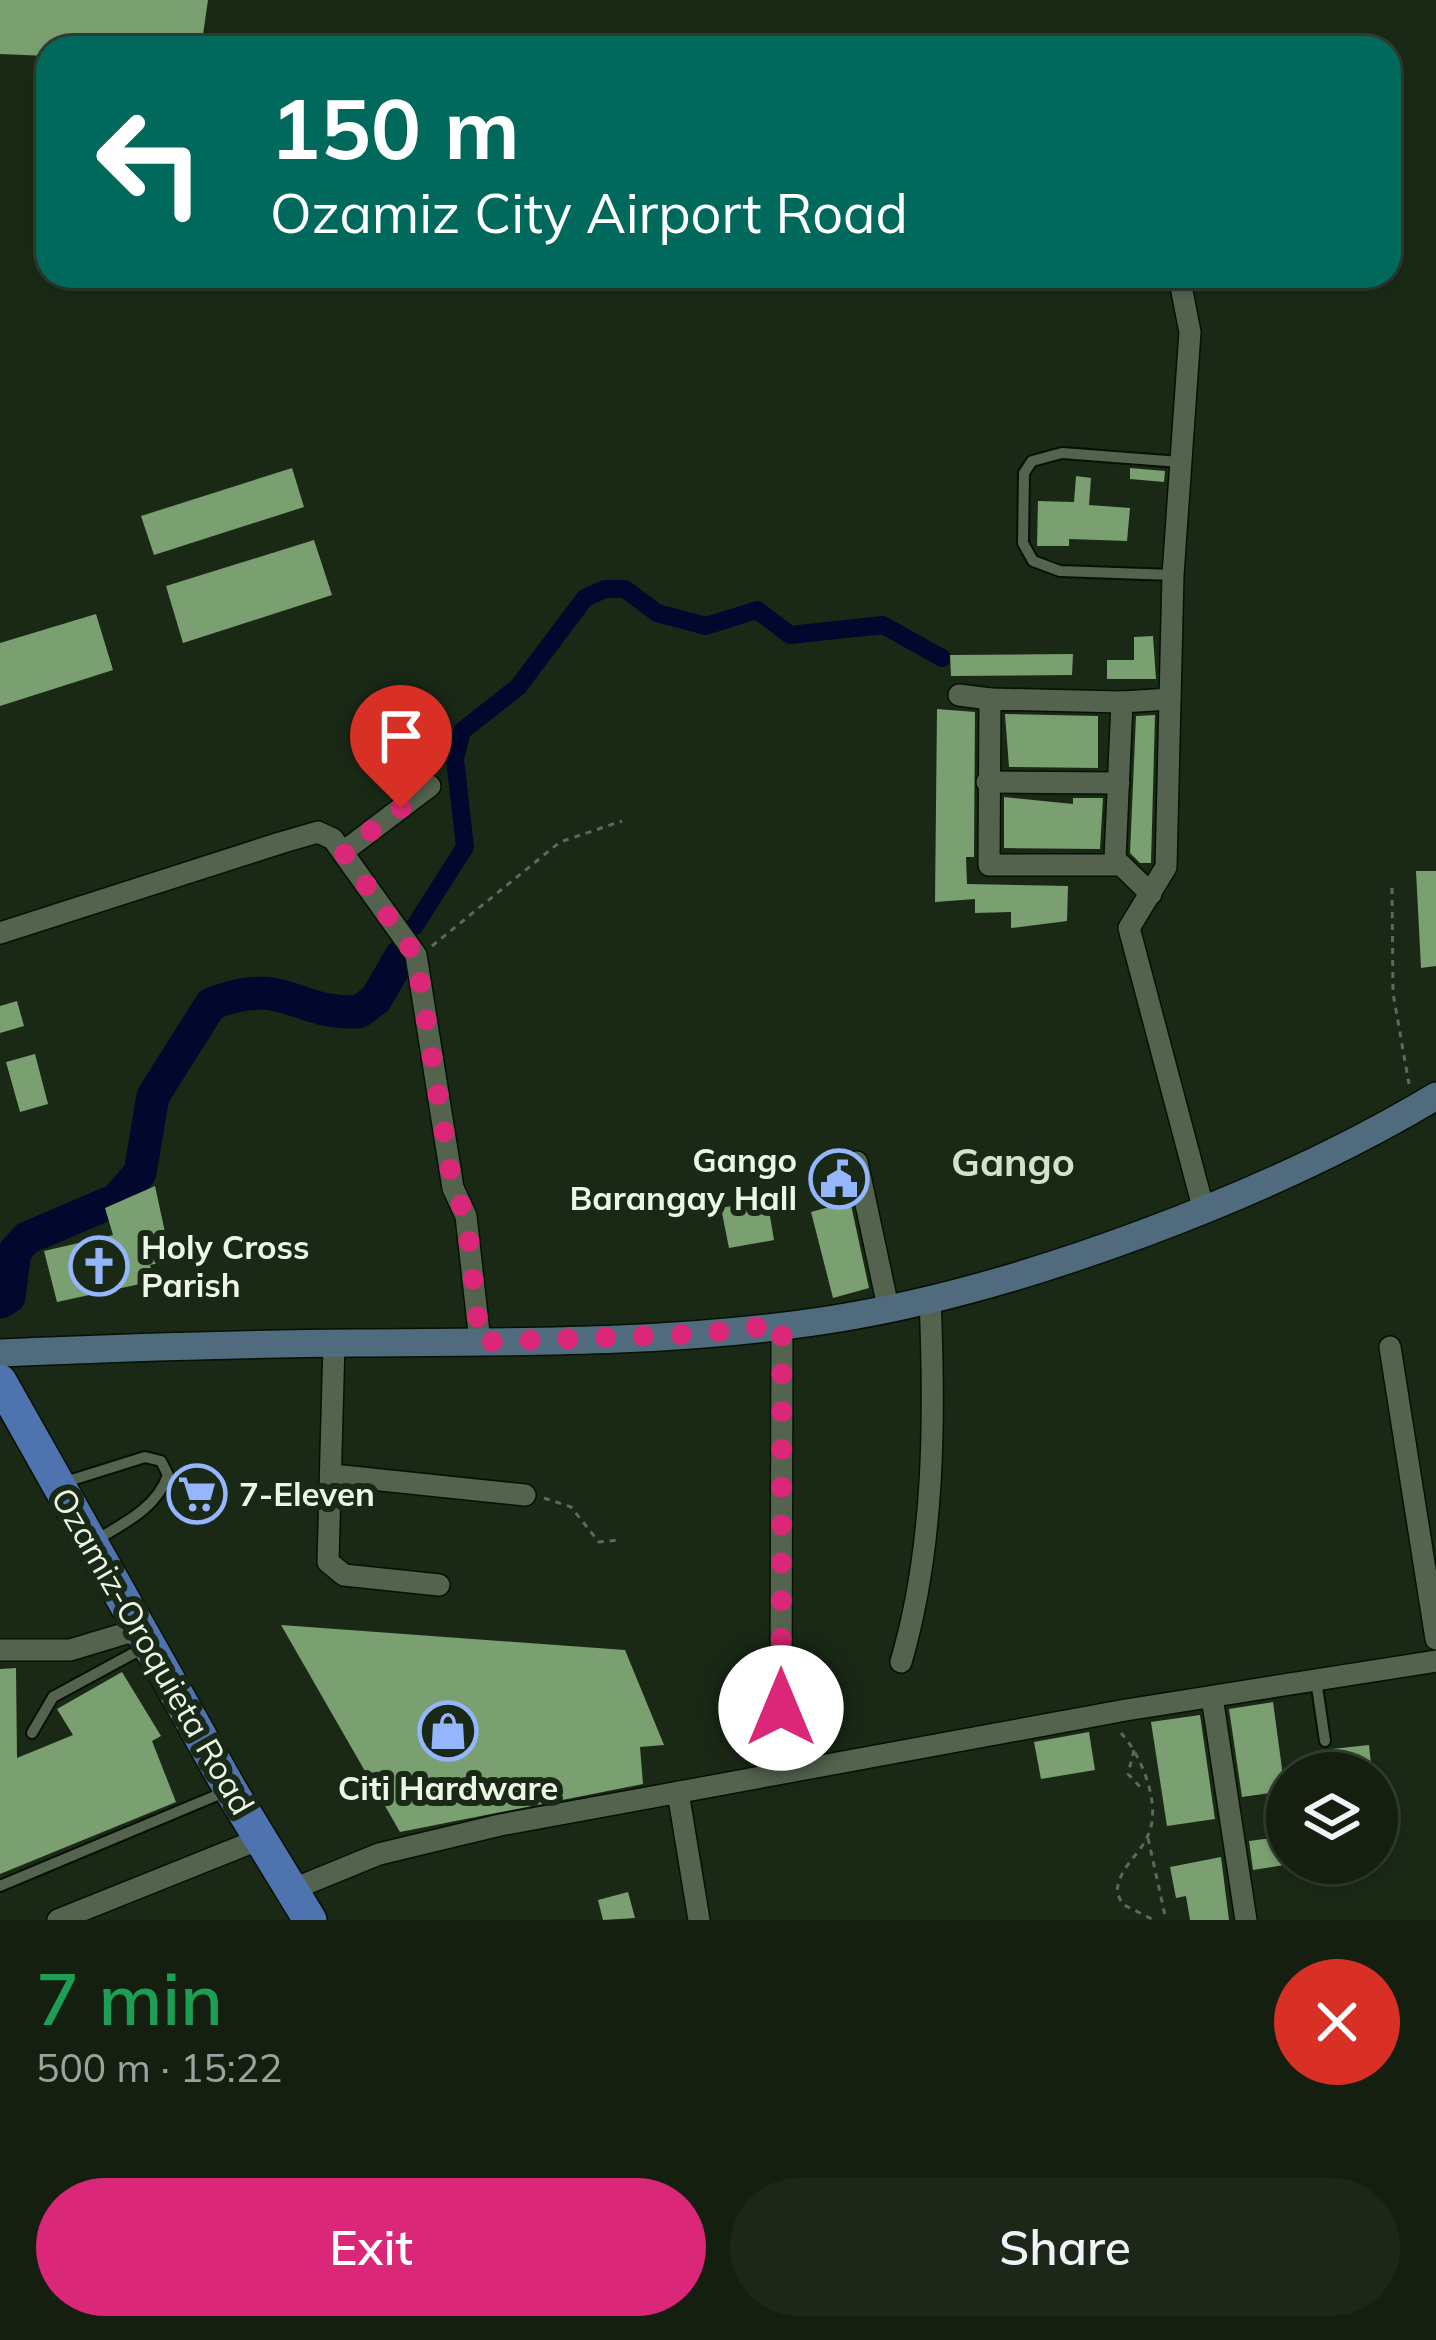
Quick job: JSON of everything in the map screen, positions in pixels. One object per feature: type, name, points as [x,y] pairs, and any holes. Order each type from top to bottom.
[{"type":"main road","points":[[0,1353],[698,1334],[888,1307],[1038,1268],[1203,1207],[1425,1102]]},
{"type":"main road","name":"Ozamiz-Oroquieta Road","points":[[0,1381],[230,1790],[310,1920]]},
{"type":"street","points":[[1181,288],[1190,332],[1173,575],[1166,867],[1130,928],[1203,1207]]},
{"type":"street","points":[[958,695],[1122,702],[1170,699]]},
{"type":"street","points":[[990,699],[989,865],[1118,865],[1151,894]]},
{"type":"street","points":[[1118,865],[1122,702]]},
{"type":"street","points":[[987,782],[1119,783]]},
{"type":"street","points":[[343,852],[430,786]]},
{"type":"street","points":[[0,933],[318,832],[343,852],[416,958],[453,1188],[466,1216],[480,1342]]},
{"type":"street","points":[[857,1162],[852,1195],[888,1307]]},
{"type":"street","points":[[901,1662],[913,1622],[934,1417],[931,1298]]},
{"type":"street","points":[[774,1774],[781,1708],[782,1324]]},
{"type":"street","points":[[334,1343],[333,1475],[325,1547],[333,1571],[439,1585]]},
{"type":"street","points":[[1390,1347],[1436,1639]]},
{"type":"street","points":[[333,1475],[525,1495]]},
{"type":"street","points":[[0,1650],[70,1650],[144,1637]]},
{"type":"street","points":[[291,1890],[379,1854],[429,1841],[1104,1714],[1436,1661]]},
{"type":"street","points":[[1212,1697],[1246,1920]]},
{"type":"street","points":[[679,1792],[699,1920]]},
{"type":"street","points":[[58,1920],[260,1839]]},
{"type":"lane","points":[[1173,575],[1060,571],[1033,561],[1023,543],[1024,473],[1044,455],[1180,462]]},
{"type":"lane","points":[[58,1484],[145,1457],[161,1461],[167,1474],[163,1490],[136,1516],[91,1543]]},
{"type":"lane","points":[[32,1733],[53,1697],[144,1637]]},
{"type":"lane","points":[[1316,1680],[1325,1741]]},
{"type":"lane","points":[[0,1886],[230,1790]]},
{"type":"path","points":[[416,958],[560,842],[622,821]]},
{"type":"path","points":[[1392,888],[1395,1008],[1425,1102]]},
{"type":"path","points":[[525,1495],[571,1508],[599,1542],[619,1540]]},
{"type":"path","points":[[1104,1714],[1136,1749],[1152,1819],[1148,1836],[1123,1868],[1117,1892],[1122,1904],[1154,1920]]},
{"type":"path","points":[[1136,1749],[1128,1757],[1128,1774],[1147,1792]]},
{"type":"path","points":[[1148,1836],[1166,1920]]},
{"type":"building","points":[[0,0],[208,0],[203,36],[36,36],[36,56],[0,54]]},
{"type":"building","points":[[292,468],[304,507],[154,555],[141,516]]},
{"type":"building","points":[[1130,468],[1165,471],[1164,482],[1130,479]]},
{"type":"building","points":[[1076,476],[1091,478],[1089,505],[1130,508],[1127,541],[1069,539],[1069,546],[1037,546],[1038,501],[1074,502]]},
{"type":"building","points":[[314,540],[332,595],[183,643],[166,586]]},
{"type":"building","points":[[96,614],[113,670],[0,706],[0,643]]},
{"type":"building","points":[[1153,636],[1156,679],[1107,679],[1107,660],[1134,660],[1134,637]]},
{"type":"building","points":[[1073,654],[1072,675],[951,676],[950,655]]},
{"type":"building","points":[[937,709],[975,712],[974,857],[966,857],[967,884],[1068,886],[1067,921],[1011,928],[1011,912],[975,913],[975,899],[935,902]]},
{"type":"building","points":[[1005,714],[1098,716],[1098,768],[1009,767]]},
{"type":"building","points":[[1155,715],[1151,863],[1140,863],[1130,853],[1136,716]]},
{"type":"building","points":[[1004,797],[1073,804],[1073,798],[1103,798],[1100,849],[1004,848]]},
{"type":"building","points":[[1416,871],[1436,871],[1436,966],[1421,968]]},
{"type":"building","points":[[17,1001],[24,1026],[0,1033],[0,1006]]},
{"type":"building","points":[[35,1054],[48,1104],[20,1112],[6,1062]]},
{"type":"building","points":[[842,1166],[847,1186],[835,1190],[831,1199],[837,1207],[851,1205],[869,1288],[833,1298],[811,1212],[829,1207],[820,1171]]},
{"type":"building","name":"Holy Cross Parish","points":[[155,1186],[171,1260],[150,1265],[154,1281],[57,1302],[44,1251],[113,1235],[105,1208]]},
{"type":"building","points":[[767,1199],[774,1240],[729,1248],[721,1208]]},
{"type":"building","points":[[281,1625],[625,1650],[664,1745],[640,1747],[643,1784],[400,1832]]},
{"type":"building","points":[[16,1668],[17,1758],[73,1735],[57,1709],[122,1672],[161,1736],[152,1741],[176,1802],[0,1874],[0,1669]]},
{"type":"building","points":[[1273,1702],[1280,1752],[1266,1752],[1266,1794],[1242,1797],[1229,1709]]},
{"type":"building","points":[[1200,1715],[1215,1819],[1167,1826],[1151,1722]]},
{"type":"building","points":[[1089,1732],[1095,1770],[1041,1779],[1034,1742]]},
{"type":"building","points":[[1369,1745],[1370,1752],[1332,1752]]},
{"type":"building","points":[[1266,1839],[1266,1868],[1253,1870],[1249,1841]]},
{"type":"building","points":[[1221,1857],[1229,1920],[1190,1920],[1186,1896],[1176,1898],[1170,1867]]},
{"type":"building","points":[[628,1892],[635,1918],[603,1920],[598,1900]]},
{"type":"waterway","points":[[414,927],[465,847],[455,759],[462,731],[518,687],[585,598],[605,589],[625,589],[657,613],[706,626],[757,610],[790,635],[883,625],[942,658]]},
{"type":"waterway","points":[[0,1302],[9,1297],[15,1251],[27,1238],[116,1200],[140,1173],[153,1096],[211,1004],[257,993],[359,1012],[376,999],[401,956]]},
{"type":"place","name":"Gango Barangay Hall","points":[[839,1179]]},
{"type":"place","name":"Holy Cross Parish","points":[[99,1266]]},
{"type":"place","name":"7-Eleven","points":[[197,1494]]},
{"type":"place","name":"Citi Hardware","points":[[448,1731]]},
{"type":"district","name":"Gango","points":[[1013,1162]]},
{"type":"route","points":[[401,808],[343,852],[416,956],[453,1188],[466,1216],[480,1342],[698,1334],[782,1324],[781,1708]]}]
